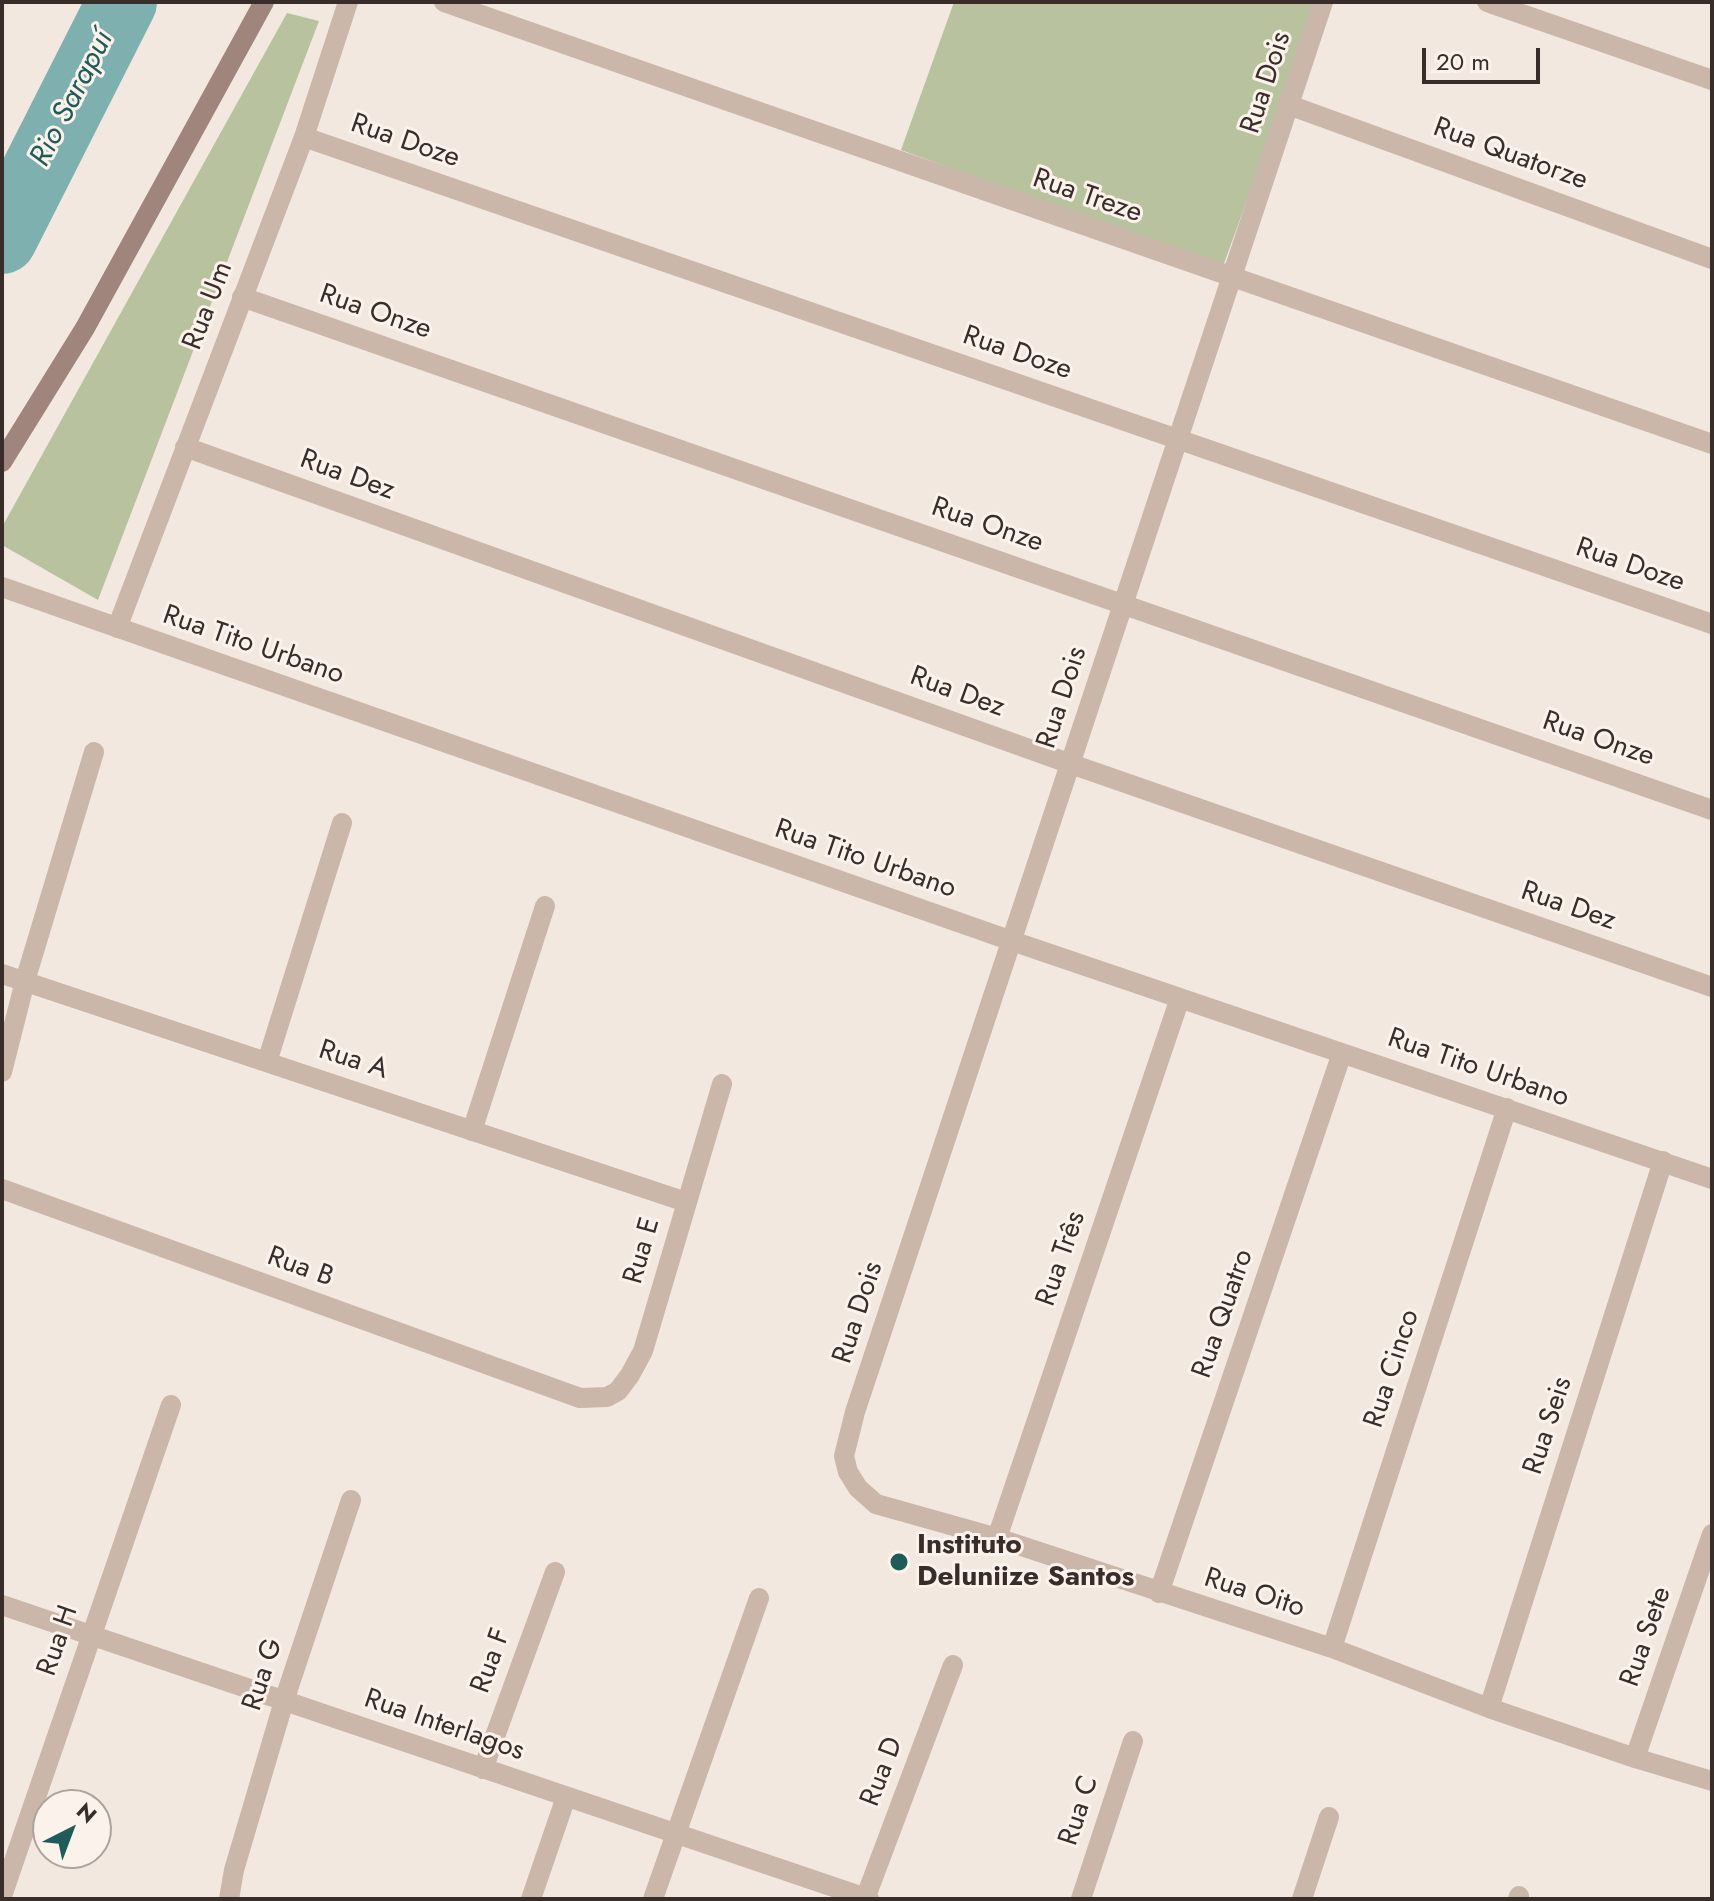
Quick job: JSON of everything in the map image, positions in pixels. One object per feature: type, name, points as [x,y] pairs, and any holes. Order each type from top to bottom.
[{"type":"street","points":[[2,462],[85,328],[264,2]]},
{"type":"street","name":"Rua Um","points":[[117,628],[304,137],[348,2]]},
{"type":"street","name":"Rua Treze","points":[[444,2],[1712,444]]},
{"type":"street","name":"Rua Dois","points":[[855,1412],[1323,2]]},
{"type":"street","points":[[1487,2],[1712,80]]},
{"type":"street","name":"Rua Quatorze","points":[[1289,105],[1712,259]]},
{"type":"street","name":"Rua Doze","points":[[304,137],[1712,624]]},
{"type":"street","name":"Rua Onze","points":[[242,297],[1712,810]]},
{"type":"street","name":"Rua Dez","points":[[185,447],[1071,764],[1712,987]]},
{"type":"street","name":"Rua Tito Urbano","points":[[2,587],[1012,941],[1712,1179]]},
{"type":"street","points":[[2,1072],[25,981],[94,752]]},
{"type":"street","points":[[267,1062],[342,823]]},
{"type":"street","points":[[472,1131],[545,906]]},
{"type":"street","name":"Rua A","points":[[2,974],[686,1202]]},
{"type":"street","name":"Rua Três","points":[[997,1538],[1180,998]]},
{"type":"street","name":"Rua Quatro","points":[[1159,1593],[1342,1053]]},
{"type":"street","name":"Rua E","points":[[580,1398],[607,1397],[618,1391],[643,1351],[722,1084]]},
{"type":"street","name":"Rua Cinco","points":[[1332,1648],[1507,1108]]},
{"type":"street","name":"Rua Seis","points":[[1489,1708],[1663,1161]]},
{"type":"street","name":"Rua B","points":[[2,1189],[580,1398]]},
{"type":"street","name":"Rua H","points":[[2,1896],[171,1405]]},
{"type":"street","name":"Rua Oito","points":[[855,1412],[844,1456],[848,1472],[858,1488],[876,1504],[997,1538],[1332,1648],[1489,1708],[1712,1781]]},
{"type":"street","name":"Rua G","points":[[229,1899],[234,1870],[284,1701],[351,1500]]},
{"type":"street","name":"Rua Sete","points":[[1635,1758],[1712,1534]]},
{"type":"street","name":"Rua F","points":[[483,1769],[555,1572]]},
{"type":"street","points":[[653,1899],[759,1598]]},
{"type":"street","name":"Rua Interlagos","points":[[2,1605],[866,1899]]},
{"type":"street","name":"Rua D","points":[[866,1899],[953,1665]]},
{"type":"street","name":"Rua C","points":[[1081,1899],[1133,1741]]},
{"type":"street","points":[[531,1899],[566,1797]]},
{"type":"street","points":[[1302,1899],[1329,1817]]},
{"type":"green space","points":[[954,2],[1319,2],[1222,269],[901,150]]},
{"type":"green space","points":[[287,13],[319,21],[98,600],[2,545],[2,527]]},
{"type":"waterway","name":"Rio Sarapuí","points":[[2,239],[122,2]]},
{"type":"place","name":"Instituto Deluniize Santos","points":[[899,1562]]}]
